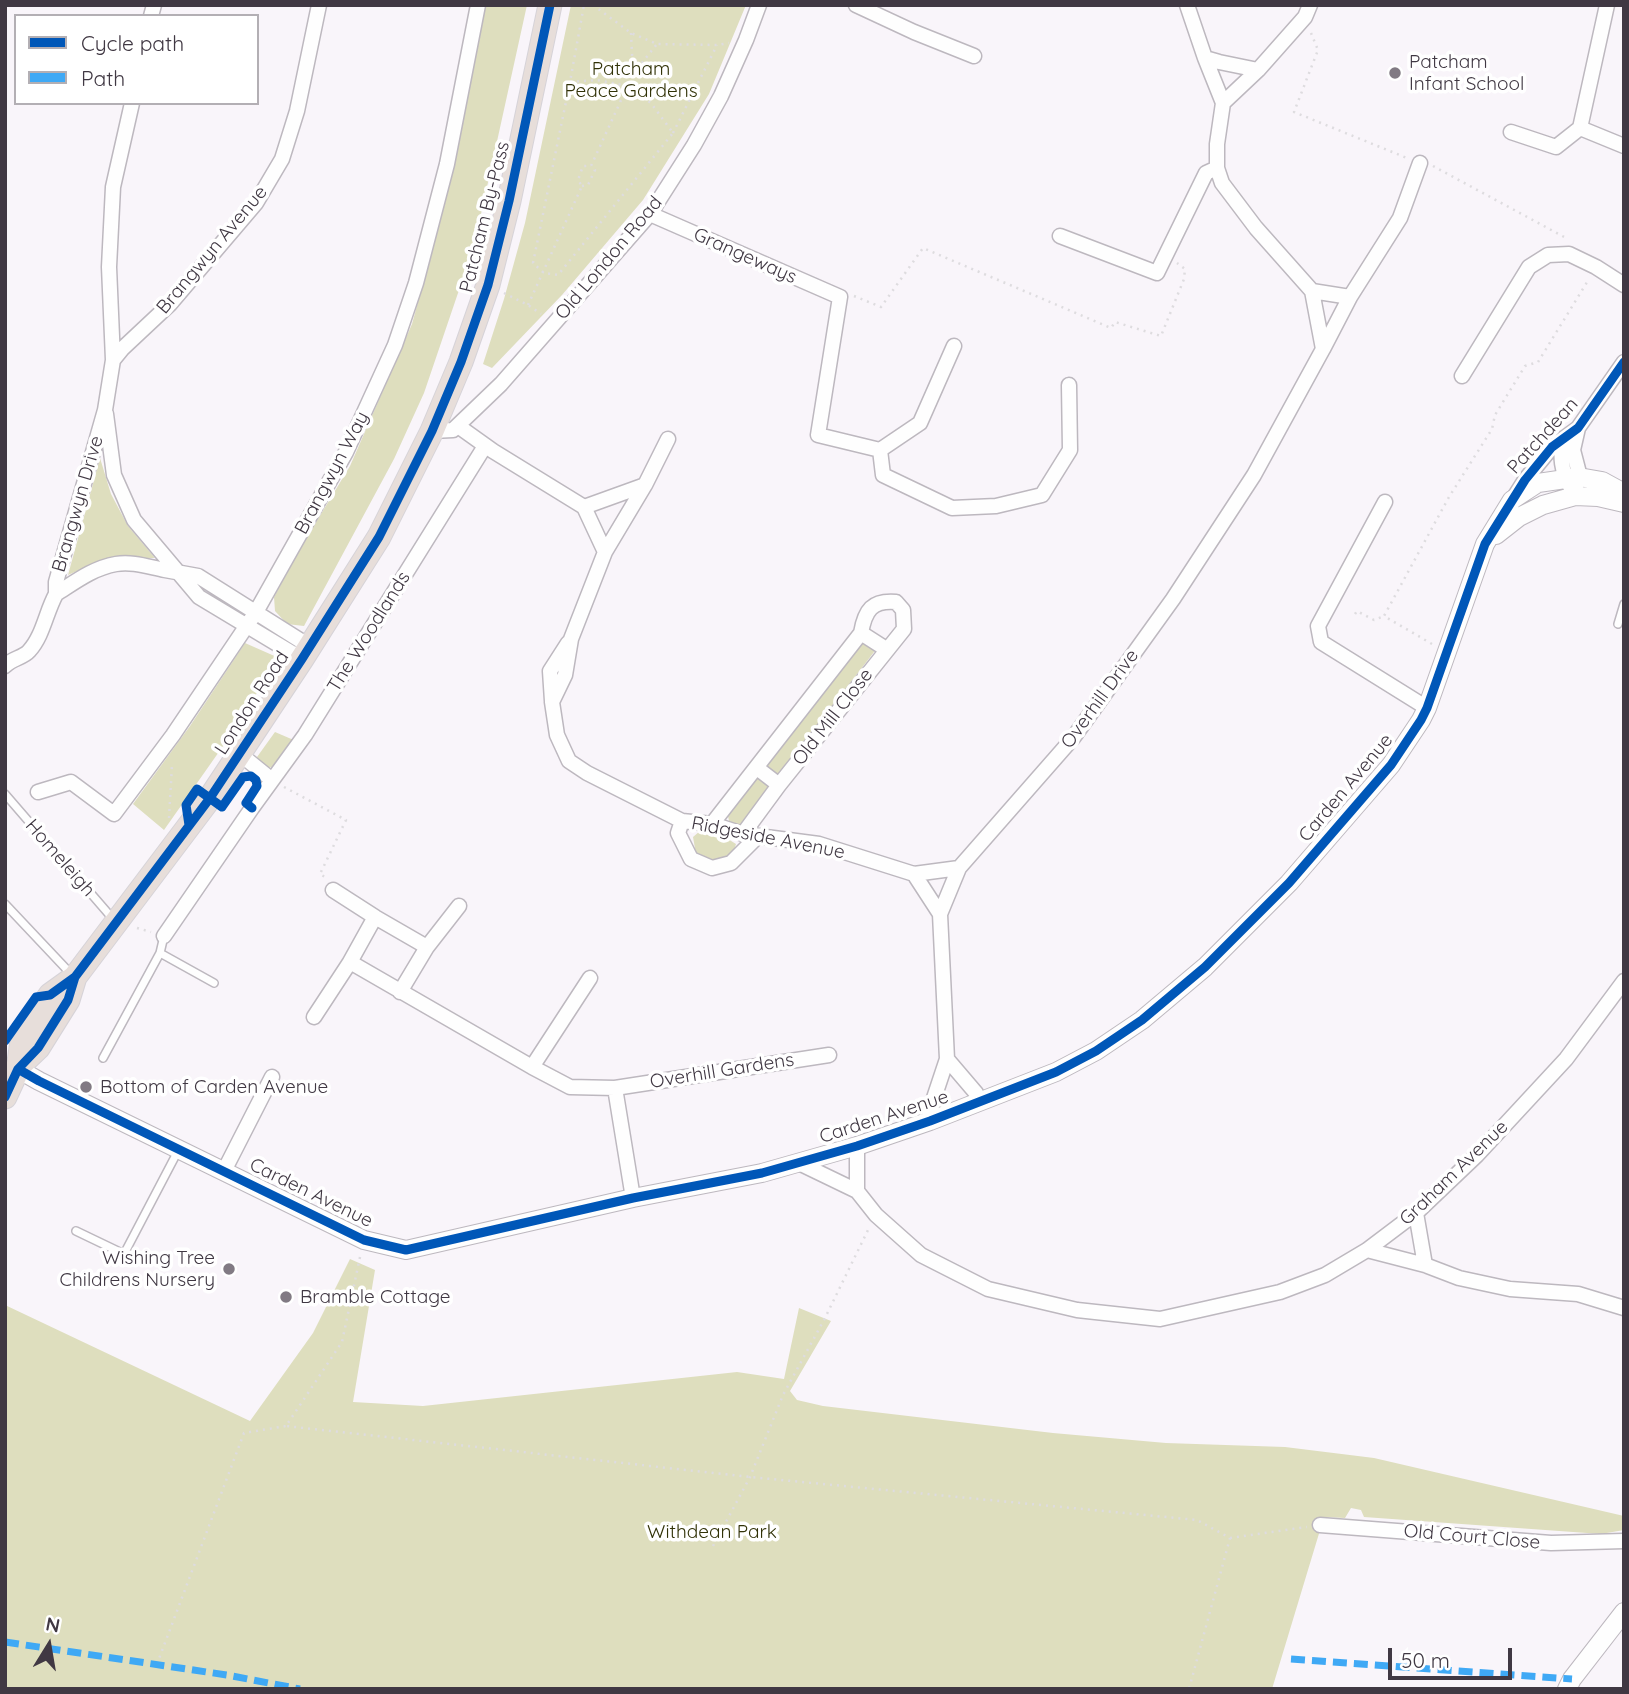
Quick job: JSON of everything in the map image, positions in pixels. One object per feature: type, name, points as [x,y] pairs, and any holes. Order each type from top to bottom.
[{"type":"highway","name":"Patcham By-Pass","points":[[432,431],[461,362],[488,285],[509,201],[550,5]]},
{"type":"highway","name":"London Road","points":[[5,1097],[11,1071],[38,1048],[68,1000],[75,977],[210,798],[306,652],[379,537],[432,431]]},
{"type":"street","name":"Brangwyn Avenue","points":[[113,360],[170,304],[256,203],[282,159],[297,111],[319,5]]},
{"type":"street","name":"Brangwyn Way","points":[[38,792],[71,782],[114,814],[173,735],[256,611],[346,452],[396,345],[416,283],[447,164],[478,5]]},
{"type":"street","name":"Old London Road","points":[[457,426],[501,384],[650,214],[694,145],[721,96],[759,5]]},
{"type":"street","points":[[856,5],[974,56]]},
{"type":"street","points":[[1187,5],[1223,103],[1217,144],[1217,168],[1222,183],[1256,228],[1312,291],[1323,349]]},
{"type":"street","points":[[1223,103],[1258,70],[1304,17],[1310,5]]},
{"type":"street","points":[[1511,132],[1556,146],[1580,128],[1607,5]]},
{"type":"street","points":[[1205,58],[1258,70]]},
{"type":"street","name":"Brangwyn Drive","points":[[56,594],[56,583],[105,410],[113,360],[108,267],[113,187],[132,105]]},
{"type":"street","points":[[1580,128],[1624,146]]},
{"type":"street","name":"Overhill Drive","points":[[930,1121],[930,1110],[947,1059],[940,914],[959,868],[1073,738],[1173,598],[1254,475],[1350,297],[1400,218],[1420,163]]},
{"type":"street","points":[[1060,236],[1157,273],[1206,173],[1217,168]]},
{"type":"street","name":"Grangeways","points":[[650,214],[840,297]]},
{"type":"street","points":[[1462,376],[1529,267],[1548,255],[1569,254],[1624,285]]},
{"type":"street","points":[[1312,291],[1350,297]]},
{"type":"street","points":[[840,297],[818,435],[880,450],[920,423],[954,346]]},
{"type":"street","name":"Patchdean","points":[[1512,500],[1545,453],[1578,428],[1624,362]]},
{"type":"street","points":[[880,450],[883,475],[953,508],[996,506],[1042,495],[1070,450],[1069,385]]},
{"type":"street","name":"Brangwyn Drive","points":[[105,410],[114,475],[134,520],[199,597],[246,626],[306,652]]},
{"type":"street","points":[[432,431],[453,430],[457,426],[584,507],[605,552]]},
{"type":"street","name":"Patchdean","points":[[1575,496],[1572,477],[1573,450],[1578,428]]},
{"type":"street","name":"Ridgeside Avenue","points":[[668,439],[645,485],[605,552],[571,639],[550,671],[557,735],[569,761],[587,774],[682,821],[712,824],[751,835],[819,844],[914,874],[959,868]]},
{"type":"street","name":"Patchdean","points":[[1563,439],[1561,462],[1572,477]]},
{"type":"street","name":"The Woodlands","points":[[164,936],[305,735],[485,446]]},
{"type":"street","points":[[1572,477],[1602,481],[1624,493]]},
{"type":"street","name":"Carden Avenue","points":[[11,1071],[39,1081],[179,1148],[364,1240],[406,1250],[634,1198],[762,1173],[857,1146],[980,1102],[1056,1072],[1096,1051],[1142,1020],[1205,967],[1289,883],[1391,765],[1421,720],[1485,544],[1512,500],[1538,483],[1572,477]]},
{"type":"street","points":[[584,507],[645,485]]},
{"type":"street","name":"Carden Avenue","points":[[1485,544],[1519,517],[1543,505],[1575,496],[1598,496],[1624,503]]},
{"type":"street","points":[[1385,502],[1318,626],[1321,642],[1427,708]]},
{"type":"street","name":"Brangwyn Drive","points":[[56,594],[84,575],[117,563],[178,571],[198,576],[256,611],[306,652]]},
{"type":"street","points":[[5,666],[27,654],[37,639],[56,594]]},
{"type":"street","name":"Old Mill Close","points":[[682,821],[678,833],[691,859],[712,868],[731,863],[751,835],[779,785],[904,629],[903,610],[896,602],[875,604],[865,614],[861,633],[712,824]]},
{"type":"street","name":"Old Mill Close","points":[[861,633],[886,649]]},
{"type":"street","points":[[240,754],[272,780]]},
{"type":"street","name":"Old Mill Close","points":[[757,768],[779,785]]},
{"type":"street","points":[[914,874],[940,914]]},
{"type":"street","points":[[333,890],[427,947]]},
{"type":"street","points":[[400,992],[427,947],[458,906]]},
{"type":"street","points":[[314,1017],[375,917]]},
{"type":"street","name":"Overhill Gardens","points":[[350,962],[532,1068],[570,1087],[615,1088],[829,1055]]},
{"type":"street","points":[[532,1068],[590,978]]},
{"type":"street","name":"Graham Avenue","points":[[799,1163],[857,1191],[876,1215],[921,1255],[988,1289],[1077,1310],[1160,1319],[1280,1292],[1325,1275],[1367,1250],[1416,1213],[1476,1155],[1566,1059],[1624,981]]},
{"type":"street","points":[[947,1059],[976,1093],[980,1102]]},
{"type":"street","points":[[224,1171],[272,1077]]},
{"type":"street","points":[[615,1088],[634,1198]]},
{"type":"street","points":[[857,1146],[857,1191]]},
{"type":"street","points":[[1416,1213],[1425,1265]]},
{"type":"street","points":[[1367,1250],[1425,1265],[1459,1278],[1510,1289],[1578,1294],[1624,1307]]},
{"type":"street","name":"Old Court Close","points":[[1321,1525],[1551,1543],[1624,1541]]},
{"type":"street","points":[[1567,1689],[1624,1612]]},
{"type":"lane","points":[[1618,624],[1624,604]]},
{"type":"lane","name":"Homeleigh","points":[[5,794],[115,922]]},
{"type":"lane","points":[[5,904],[75,977]]},
{"type":"lane","points":[[103,1058],[160,953],[164,936]]},
{"type":"lane","points":[[160,953],[214,983]]},
{"type":"lane","points":[[76,1231],[124,1254],[179,1148]]},
{"type":"path","points":[[584,5],[533,263],[544,273],[558,275],[673,133],[718,45]]},
{"type":"path","points":[[593,5],[631,33],[657,44],[718,45],[746,40]]},
{"type":"path","points":[[631,33],[633,75]]},
{"type":"path","points":[[591,166],[627,86],[657,44]]},
{"type":"path","points":[[570,82],[597,80],[627,86],[651,103],[673,133]]},
{"type":"path","points":[[583,166],[591,166],[595,170],[588,185],[582,186],[578,180],[583,166]]},
{"type":"path","points":[[528,304],[582,186]]},
{"type":"path","points":[[840,297],[843,291],[881,307],[923,248],[1111,328],[1115,322],[1161,335],[1184,278],[1185,269],[1166,255]]},
{"type":"path","points":[[1355,614],[1357,611],[1374,620],[1384,616],[1449,497],[1492,429],[1495,415],[1507,395],[1525,366],[1538,362],[1596,267]]},
{"type":"path","points":[[488,285],[528,304],[544,317],[547,313],[557,321]]},
{"type":"path","points":[[1384,616],[1447,653]]},
{"type":"path","points":[[168,828],[173,735]]},
{"type":"path","points":[[272,780],[346,820],[320,874],[337,883],[333,890]]},
{"type":"path","points":[[115,922],[164,936]]},
{"type":"path","points":[[713,1546],[750,1477],[783,1395],[876,1215]]},
{"type":"path","points":[[286,1426],[342,1342],[364,1240]]},
{"type":"path","points":[[157,1664],[244,1433],[286,1426],[750,1477],[1197,1520],[1230,1538],[1321,1525]]},
{"type":"path","points":[[1189,1689],[1230,1538]]},
{"type":"green space","points":[[486,5],[527,5],[474,246],[424,393],[394,459],[304,626],[287,624],[275,611],[274,597],[350,466],[412,324],[445,203]]},
{"type":"green space","name":"Patcham Peace Gardens","points":[[571,5],[746,5],[709,94],[643,200],[562,295],[492,368],[483,364],[525,223]]},
{"type":"green space","points":[[100,458],[111,494],[128,526],[155,558],[107,558],[68,575]]},
{"type":"green space","points":[[865,642],[874,648],[874,652],[743,823],[736,825],[729,821],[728,816],[861,643]]},
{"type":"green space","points":[[245,643],[279,658],[228,739],[164,830],[133,804],[190,726]]},
{"type":"green space","points":[[275,732],[296,741],[275,766],[268,768],[260,765],[257,757]]},
{"type":"green space","points":[[700,831],[723,836],[736,844],[733,853],[710,862],[696,854],[693,837]]},
{"type":"green space","name":"Withdean Park","points":[[350,1259],[375,1270],[353,1402],[423,1406],[737,1372],[784,1379],[799,1308],[831,1321],[790,1391],[797,1400],[823,1406],[1053,1433],[1166,1443],[1285,1447],[1374,1458],[1624,1516],[1624,1530],[1601,1534],[1364,1517],[1361,1510],[1351,1508],[1345,1518],[1324,1517],[1272,1689],[5,1689],[5,1305],[250,1421],[313,1333]]},
{"type":"marked path","points":[[5,1642],[227,1675],[300,1689]]},
{"type":"marked path","points":[[1291,1659],[1572,1679]]},
{"type":"cycle path","points":[[5,1041],[36,997],[50,995],[75,977],[210,798],[379,537],[432,431],[461,362],[488,285],[509,201],[550,5]]},
{"type":"cycle path","points":[[18,1069],[364,1240],[406,1250],[633,1198],[762,1173],[857,1146],[930,1121],[1056,1072],[1096,1051],[1142,1020],[1205,967],[1289,883],[1391,765],[1427,708],[1485,544],[1525,480],[1552,447],[1578,428],[1624,362]]},
{"type":"cycle path","points":[[189,825],[186,805],[197,789],[222,807],[243,777],[251,776],[256,780],[257,786],[246,803],[252,808]]},
{"type":"cycle path","points":[[5,1097],[18,1069],[38,1048],[68,1000],[75,977]]},
{"type":"place","name":"Patcham Infant School","points":[[1395,73]]},
{"type":"place","name":"Bottom of Carden Avenue","points":[[86,1087]]},
{"type":"place","name":"Wishing Tree Childrens Nursery","points":[[229,1269]]},
{"type":"place","name":"Bramble Cottage","points":[[286,1297]]}]
